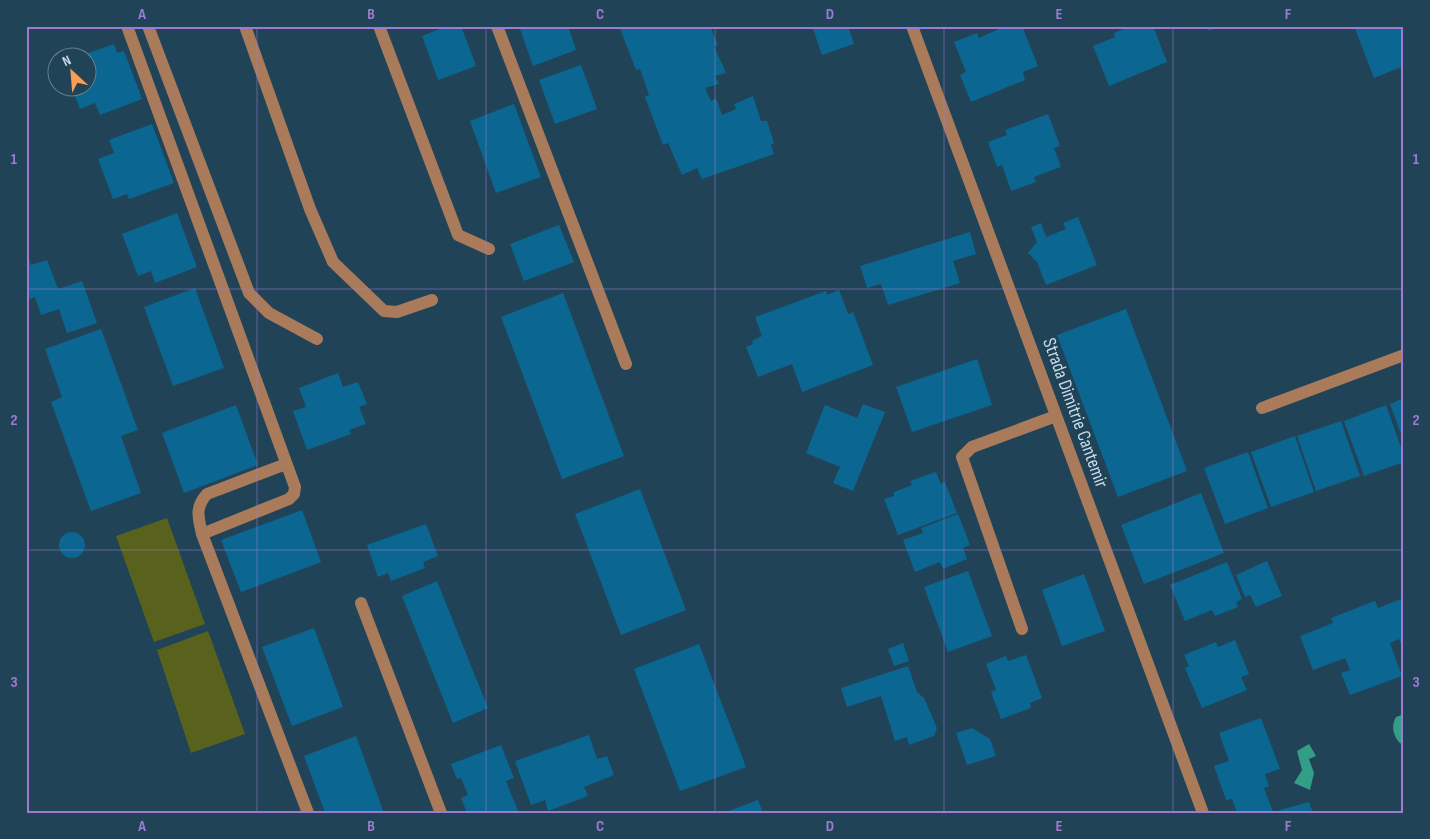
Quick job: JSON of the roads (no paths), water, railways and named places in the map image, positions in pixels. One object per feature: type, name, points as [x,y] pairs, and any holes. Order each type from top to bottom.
[{"type":"street","points":[[127,26],[294,487],[294,494],[289,499],[202,534]]},
{"type":"street","points":[[148,26],[249,293],[270,313],[317,339]]},
{"type":"street","points":[[244,26],[310,209],[332,262],[384,311],[397,312],[432,300]]},
{"type":"street","points":[[379,26],[458,235],[489,249]]},
{"type":"street","points":[[497,26],[626,364]]},
{"type":"street","name":"Strada Dimitrie Cantemir","points":[[912,26],[1203,813]]},
{"type":"street","points":[[1262,408],[1404,355]]},
{"type":"street","points":[[1022,629],[962,462],[962,457],[972,447],[1056,416]]},
{"type":"street","points":[[286,464],[208,494],[200,502],[197,514],[202,534],[308,813]]},
{"type":"street","points":[[361,603],[441,813]]}]
